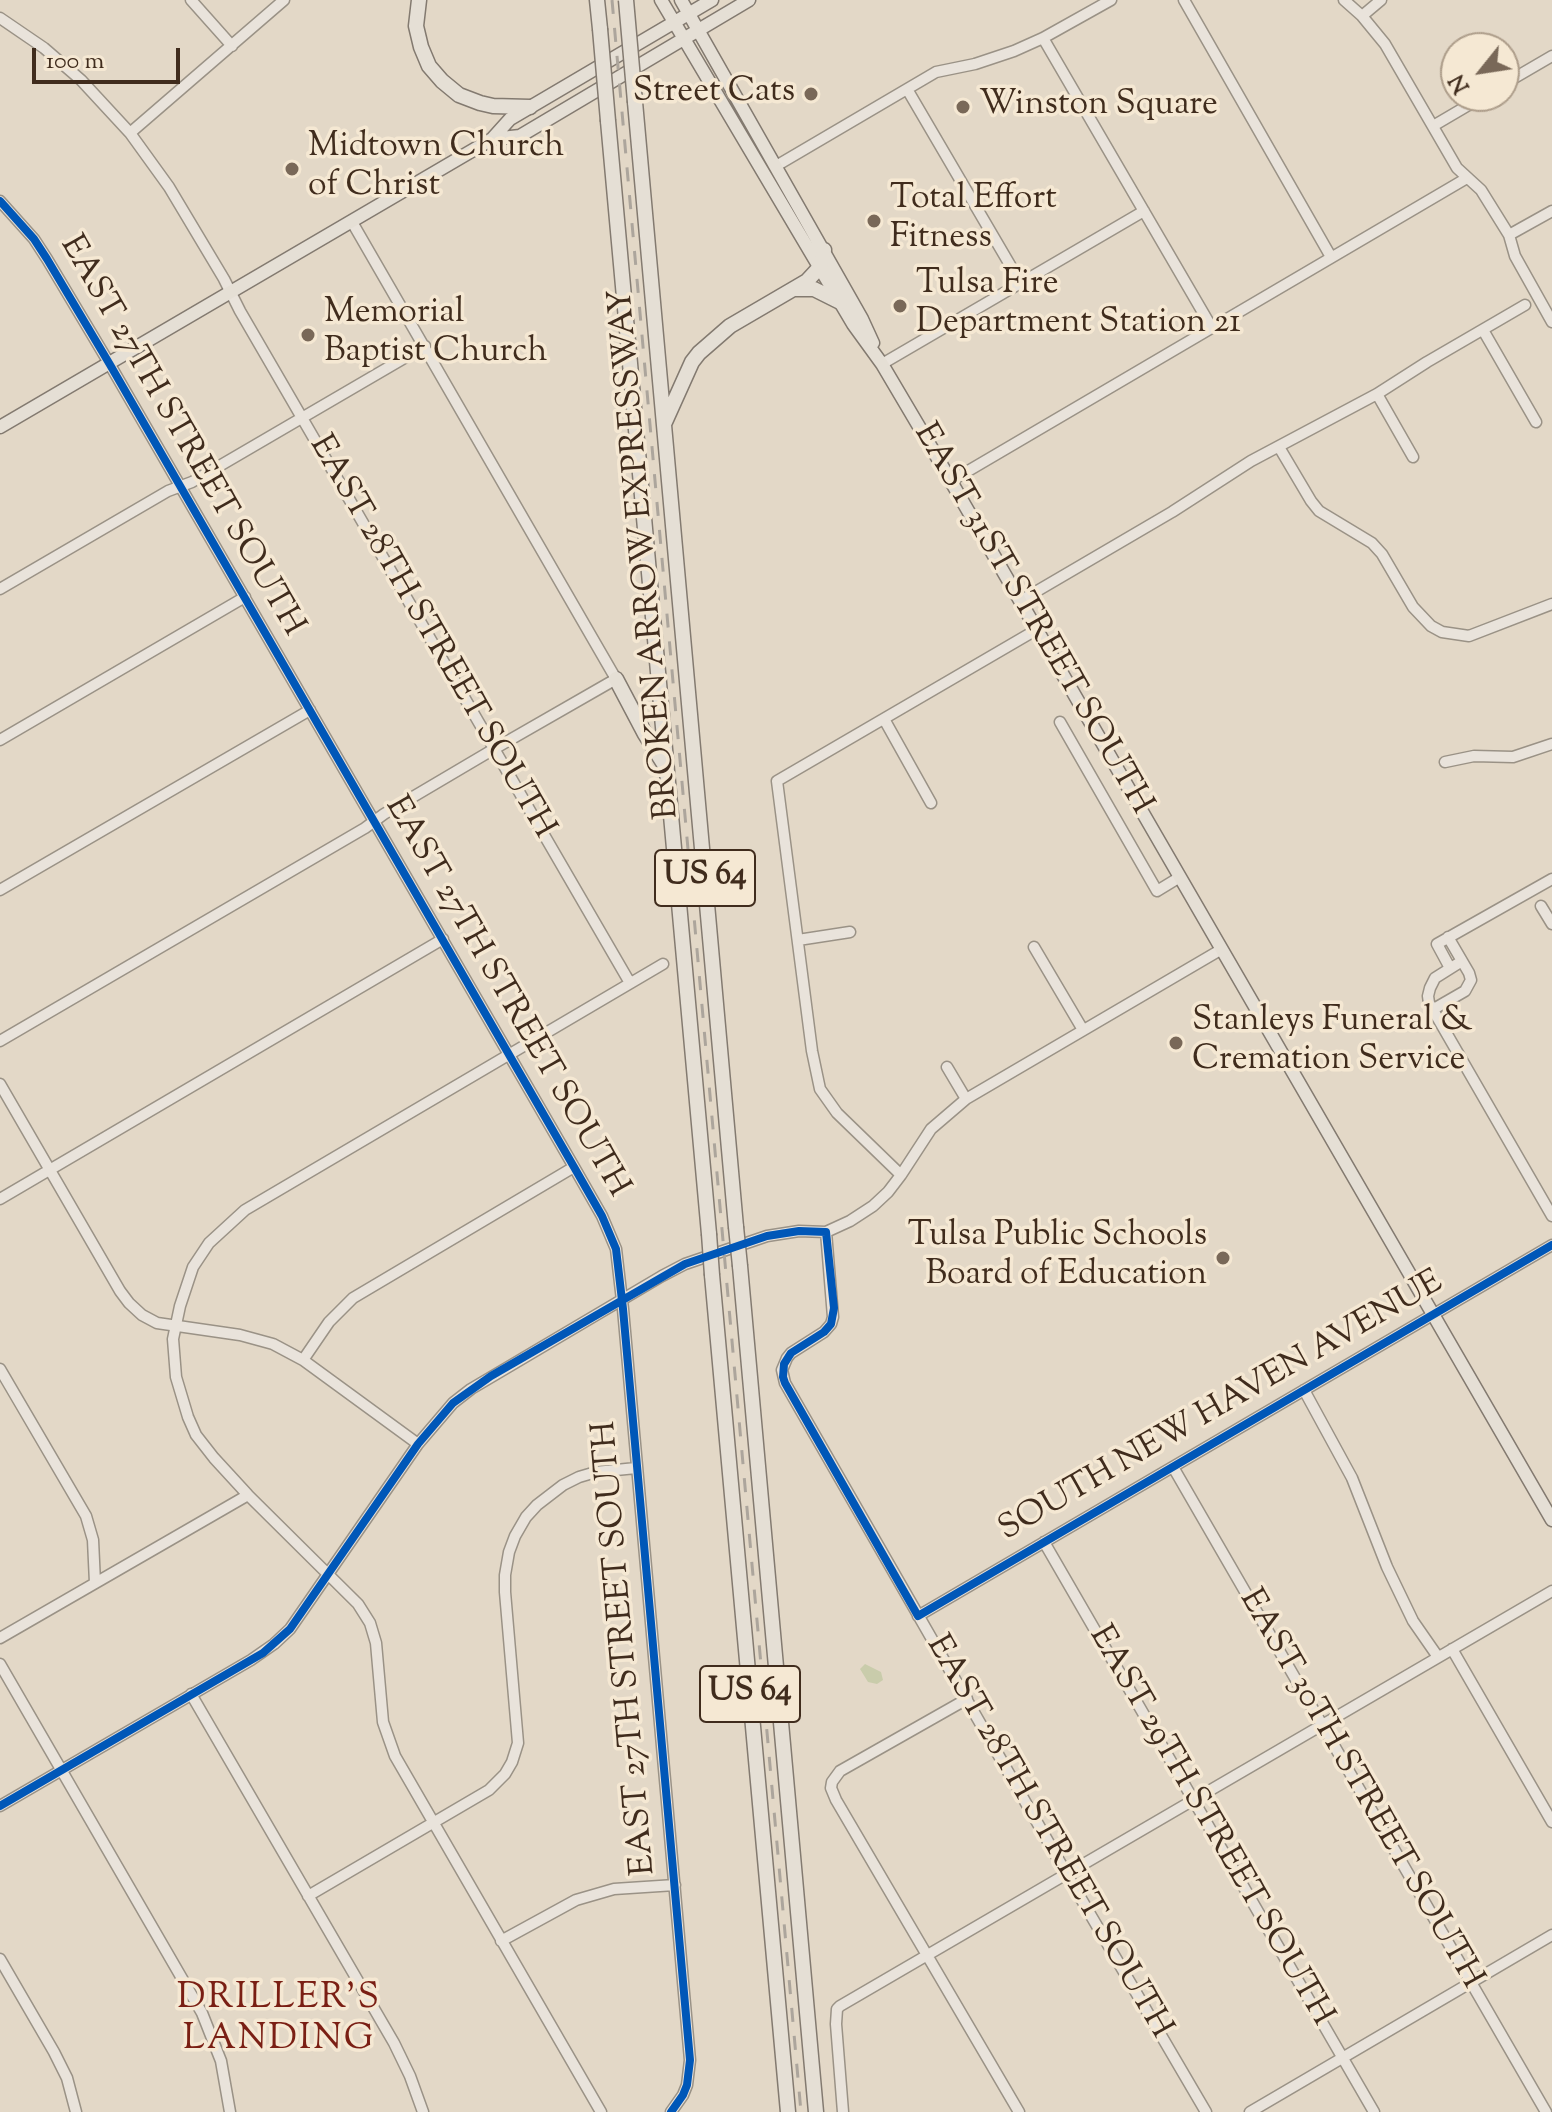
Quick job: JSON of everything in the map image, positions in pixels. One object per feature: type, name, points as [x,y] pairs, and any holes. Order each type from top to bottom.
[{"type":"highway","points":[[419,0],[416,26],[421,47],[429,66],[442,81],[459,95],[480,103],[530,107]]},
{"type":"highway","name":"BROKEN ARROW EXPRESSWAY","points":[[626,0],[816,2111]]},
{"type":"highway","name":"BROKEN ARROW EXPRESSWAY","points":[[597,1],[788,2112]]},
{"type":"highway","points":[[665,423],[692,362],[709,343],[730,326],[814,276],[824,250]]},
{"type":"highway","points":[[795,289],[814,289],[840,302]]},
{"type":"highway","points":[[616,679],[666,768]]},
{"type":"main road","name":"EAST 31ST STREET SOUTH","points":[[661,0],[853,324],[882,364],[951,481],[1552,1520]]},
{"type":"main road","name":"EAST 31ST STREET SOUTH","points":[[681,0],[824,250],[862,319],[882,364]]},
{"type":"main road","points":[[0,427],[492,139],[510,119],[712,0]]},
{"type":"main road","points":[[492,139],[520,136],[749,0]]},
{"type":"street","points":[[191,0],[232,46]]},
{"type":"street","points":[[130,133],[284,0]]},
{"type":"street","points":[[776,166],[945,69],[996,58],[1043,38],[1111,0]]},
{"type":"street","points":[[1184,0],[1331,257]]},
{"type":"street","points":[[1344,0],[1385,44],[1457,168],[1481,190],[1509,235],[1515,256],[1552,322]]},
{"type":"street","points":[[1362,16],[1381,0]]},
{"type":"street","name":"EAST 28TH STREET SOUTH","points":[[0,18],[44,48],[81,80],[130,133],[169,187],[630,983]]},
{"type":"street","points":[[1043,38],[1212,328]]},
{"type":"street","points":[[1520,75],[1552,56]]},
{"type":"street","points":[[907,89],[1020,282]]},
{"type":"street","points":[[1433,126],[1457,112]]},
{"type":"street","points":[[951,481],[1467,178]]},
{"type":"street","name":"EAST 27TH STREET SOUTH","points":[[0,201],[34,239],[109,363],[509,1053],[602,1216],[616,1249],[690,2060],[687,2085],[671,2112]]},
{"type":"street","points":[[882,364],[1144,211]]},
{"type":"street","points":[[1509,235],[1552,211]]},
{"type":"street","points":[[0,1041],[616,679],[352,222]]},
{"type":"street","points":[[1020,601],[1172,512],[1251,461],[1377,394],[1525,305]]},
{"type":"street","points":[[1483,330],[1536,422]]},
{"type":"street","points":[[0,589],[168,491],[192,482],[425,346]]},
{"type":"street","points":[[1377,394],[1413,457]]},
{"type":"street","points":[[1279,447],[1319,511],[1372,543],[1382,554],[1413,607],[1431,626],[1450,634],[1469,636],[1552,604]]},
{"type":"street","points":[[0,740],[245,597]]},
{"type":"street","points":[[901,1175],[837,1113],[820,1089],[812,1051],[777,781],[1036,630]]},
{"type":"street","points":[[0,890],[310,710]]},
{"type":"street","points":[[884,719],[931,803]]},
{"type":"street","name":"EAST 31ST STREET SOUTH","points":[[1060,722],[1157,891],[1180,877]]},
{"type":"street","points":[[1445,762],[1474,756],[1513,757],[1552,744]]},
{"type":"street","points":[[1450,968],[1437,944],[1552,879]]},
{"type":"street","points":[[1541,906],[1552,924]]},
{"type":"street","points":[[798,940],[850,932]]},
{"type":"street","points":[[1432,1010],[1465,991],[1471,980],[1448,937]]},
{"type":"street","points":[[0,1199],[443,939]]},
{"type":"street","points":[[1034,947],[1083,1030]]},
{"type":"street","points":[[0,1806],[274,1644],[290,1629],[329,1575],[418,1444],[439,1418],[471,1389],[685,1264],[767,1236],[799,1231],[826,1232],[850,1221],[873,1206],[901,1175],[931,1129],[966,1099],[1222,949]]},
{"type":"street","points":[[1462,961],[1435,978],[1428,996],[1432,1010],[1552,1216]]},
{"type":"street","points":[[601,2112],[408,1781],[388,1738],[381,1702],[376,1643],[370,1623],[358,1604],[248,1495],[196,1435],[176,1377],[173,1357],[175,1325],[193,1267],[209,1243],[245,1210],[663,964]]},
{"type":"street","points":[[947,1067],[966,1099]]},
{"type":"street","points":[[0,1084],[120,1291],[142,1315],[157,1323],[230,1333],[273,1344],[303,1360],[418,1444]]},
{"type":"street","points":[[303,1360],[329,1322],[353,1298],[574,1167]]},
{"type":"street","name":"EAST 28TH STREET SOUTH","points":[[826,1232],[834,1308],[831,1324],[791,1353],[784,1364],[785,1383],[1206,2112]]},
{"type":"street","name":"SOUTH NEW HAVEN AVENUE","points":[[918,1616],[1552,1245]]},
{"type":"street","points":[[0,1369],[86,1516],[93,1540],[95,1583]]},
{"type":"street","points":[[1304,1390],[1352,1478],[1387,1567],[1413,1621],[1438,1657]]},
{"type":"street","name":"EAST 30TH STREET SOUTH","points":[[1173,1467],[1546,2112]]},
{"type":"street","points":[[308,1896],[498,1783],[512,1762],[517,1728],[505,1592],[507,1564],[515,1536],[537,1505],[563,1485],[596,1472],[636,1468]]},
{"type":"street","points":[[0,1638],[248,1495]]},
{"type":"street","name":"EAST 29TH STREET SOUTH","points":[[1044,1542],[1374,2112]]},
{"type":"street","points":[[843,2112],[836,2024],[840,2006],[1552,1591]]},
{"type":"street","points":[[1452,1649],[1552,1822]]},
{"type":"street","points":[[0,1664],[202,2013],[221,2061],[230,2112]]},
{"type":"street","points":[[191,1694],[394,2043],[423,2112]]},
{"type":"street","points":[[967,1699],[840,1771],[831,1788],[1019,2112]]},
{"type":"street","points":[[501,1941],[576,1900],[614,1889],[675,1885]]},
{"type":"street","points":[[1250,2112],[1552,1935]]},
{"type":"street","points":[[0,1959],[67,2078],[76,2112]]},
{"type":"green space","points":[[865,1664],[881,1672],[883,1680],[877,1684],[868,1682],[860,1669]]},
{"type":"railway","points":[[612,0],[801,2112]]},
{"type":"cycle path","points":[[0,201],[34,239],[109,363],[574,1167],[602,1216],[616,1249],[690,2060],[687,2085],[671,2112]]},
{"type":"cycle path","points":[[0,1806],[263,1653],[290,1629],[418,1444],[453,1403],[491,1376],[685,1264],[767,1236],[799,1231],[826,1232],[834,1308],[831,1324],[791,1353],[784,1364],[783,1377],[918,1616],[1552,1245]]},
{"type":"place","name":"Street Cats","points":[[811,94]]},
{"type":"place","name":"Winston Square","points":[[963,107]]},
{"type":"place","name":"Midtown Church of Christ","points":[[292,169]]},
{"type":"place","name":"Total Effort Fitness","points":[[874,221]]},
{"type":"place","name":"Tulsa Fire Department Station 21","points":[[900,306]]},
{"type":"place","name":"Memorial Baptist Church","points":[[308,335]]},
{"type":"place","name":"Stanleys Funeral & Cremation Service","points":[[1176,1043]]},
{"type":"place","name":"Tulsa Public Schools Board of Education","points":[[1223,1258]]},
{"type":"district","name":"DRILLER'S LANDING","points":[[279,2022]]}]
